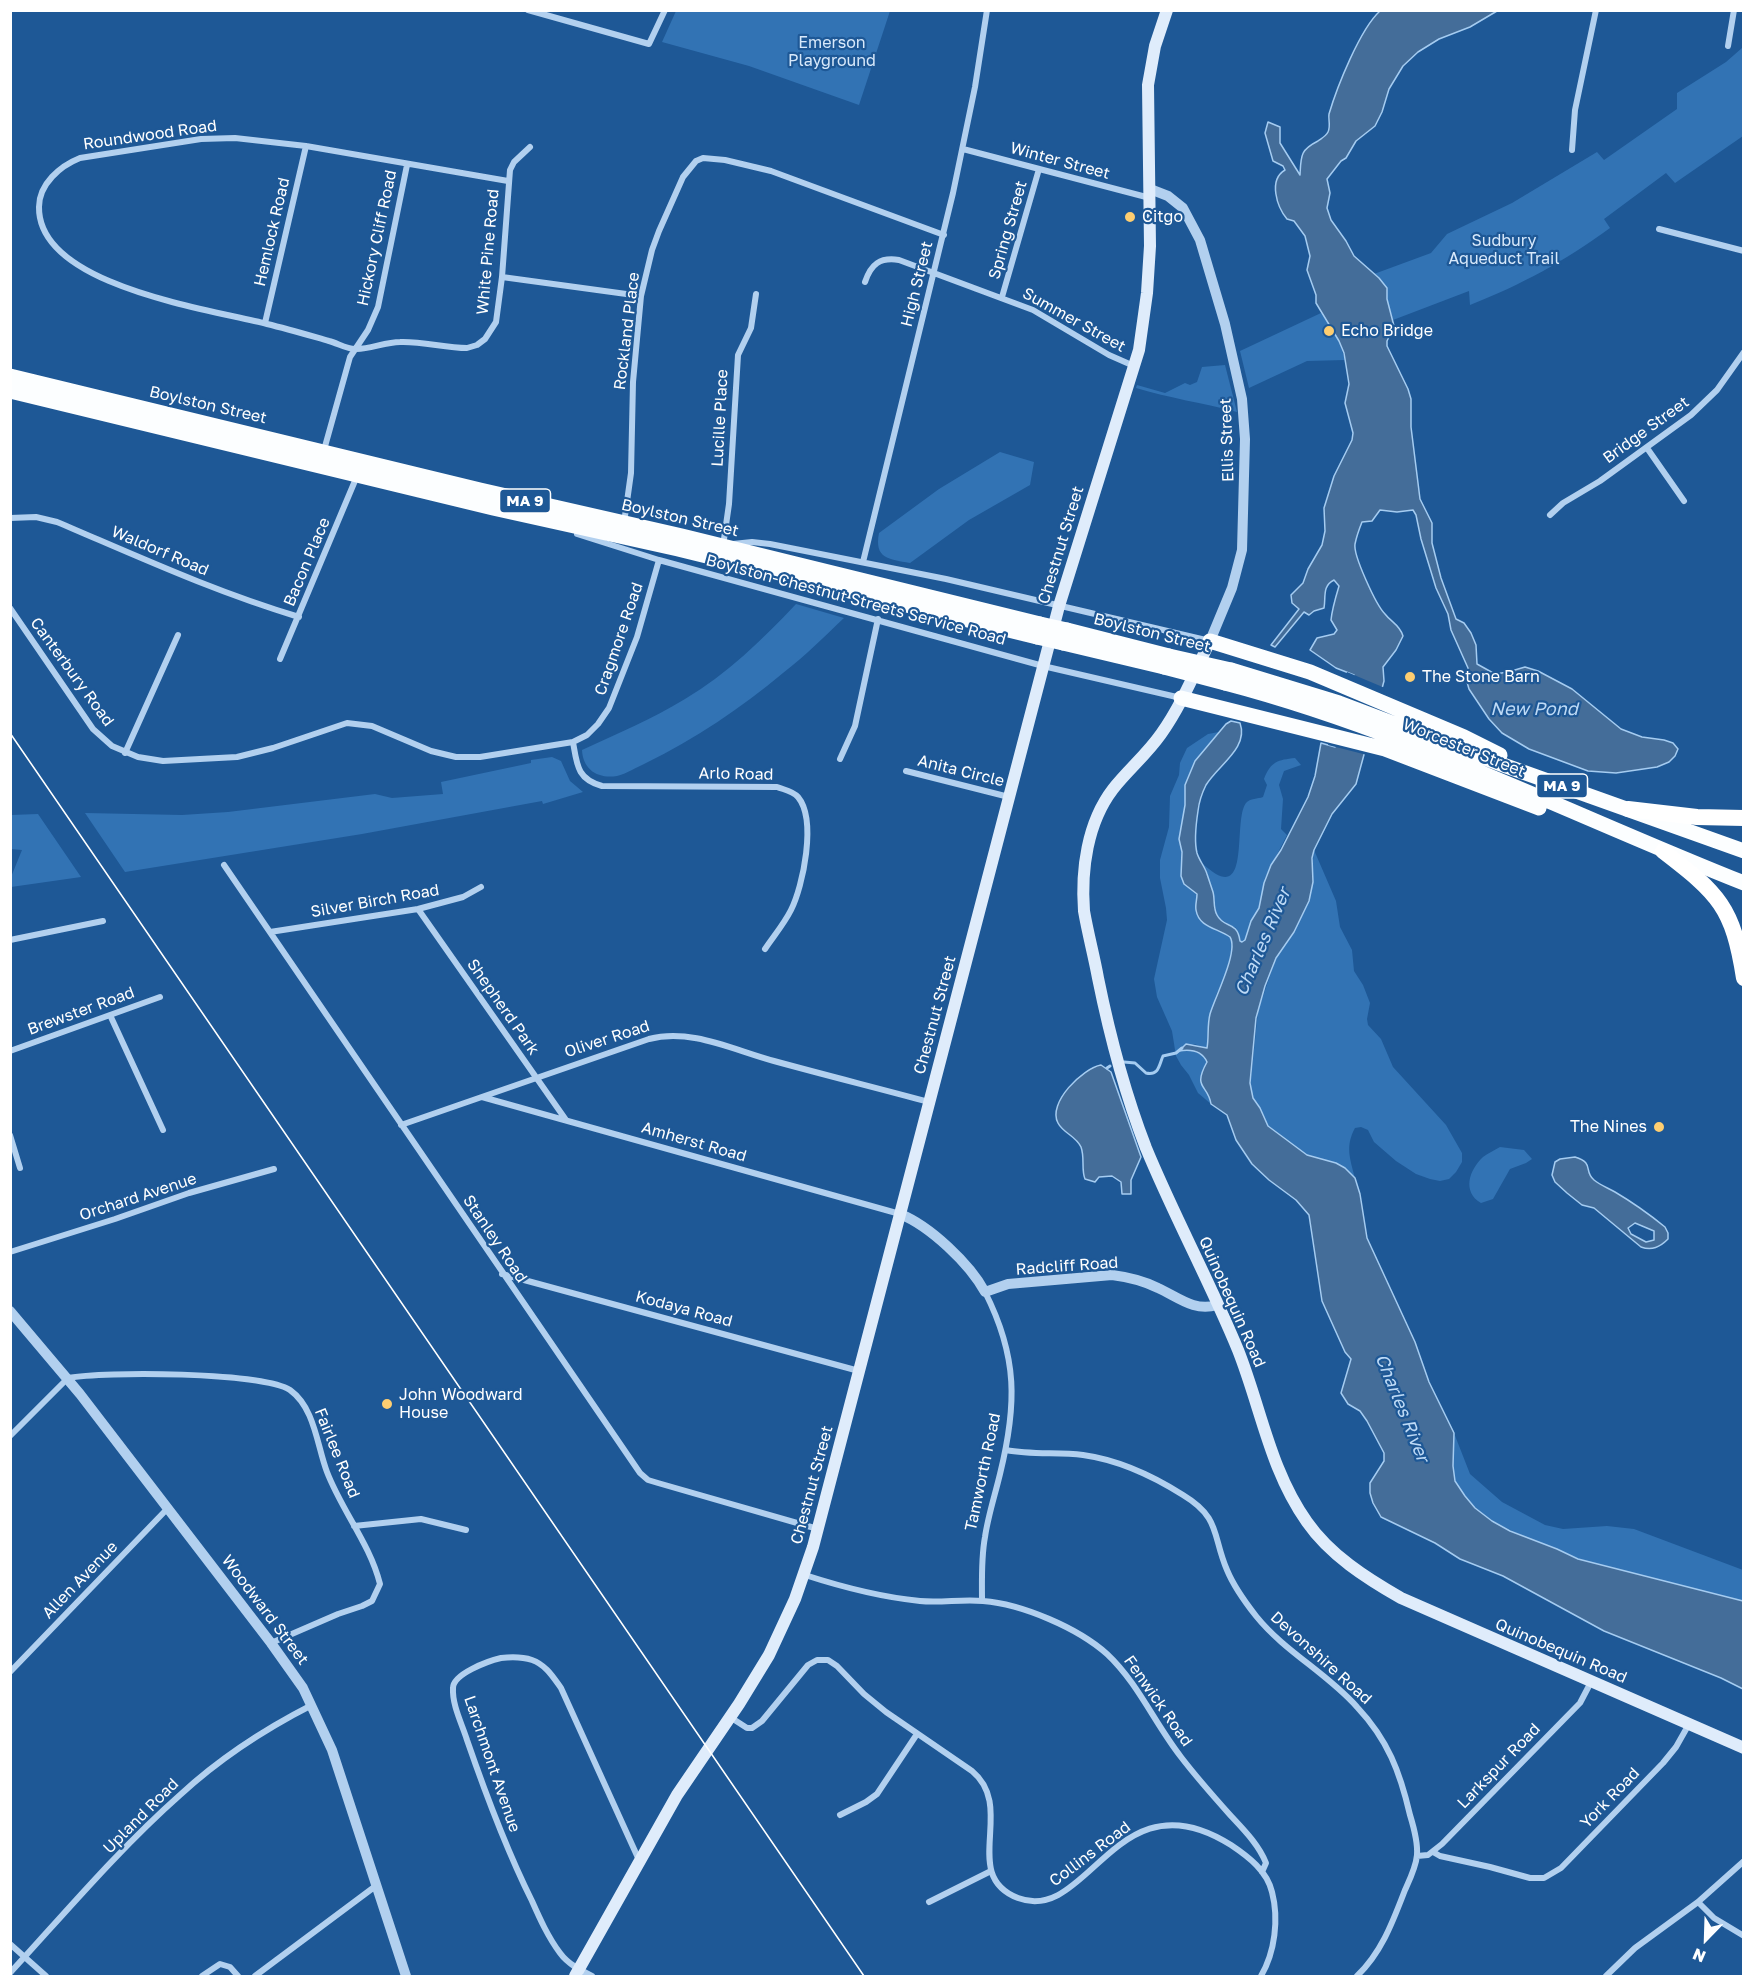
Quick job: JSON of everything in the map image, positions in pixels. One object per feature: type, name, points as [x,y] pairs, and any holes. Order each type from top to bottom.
[{"type":"highway","name":"Boylston Street","points":[[10,376],[722,546],[1065,637],[1228,677],[1337,710]]},
{"type":"highway","name":"Boylston Street","points":[[10,391],[527,516],[1038,630]]},
{"type":"highway","points":[[1182,698],[1331,736],[1379,725],[1344,686],[1285,663],[1210,641]]},
{"type":"highway","name":"Worcester Street","points":[[1337,710],[1379,725],[1520,790],[1743,883]]},
{"type":"highway","name":"MA 9","points":[[1379,725],[1484,747],[1551,782],[1743,851]]},
{"type":"highway","points":[[1628,809],[1697,817],[1743,818]]},
{"type":"highway","points":[[1663,851],[1702,883],[1724,907],[1731,920],[1737,941],[1743,978]]},
{"type":"main road","name":"Chestnut Street","points":[[577,1973],[639,1860],[686,1781],[730,1717],[776,1641],[805,1575],[1059,606],[1140,342],[1148,282],[1150,194],[1148,85],[1155,46],[1167,10]]},
{"type":"main road","name":"Quinobequin Road","points":[[1210,641],[1182,698],[1162,732],[1113,788],[1098,814],[1086,856],[1083,901],[1107,1026],[1118,1069],[1160,1180],[1241,1360],[1278,1470],[1300,1512],[1322,1540],[1359,1571],[1401,1598],[1743,1748]]},
{"type":"street","points":[[528,10],[649,44],[665,10]]},
{"type":"street","name":"High Street","points":[[863,562],[944,235],[963,149],[987,10]]},
{"type":"street","points":[[1572,150],[1574,116],[1596,10]]},
{"type":"street","points":[[1728,46],[1734,10]]},
{"type":"street","name":"Roundwood Road","points":[[355,349],[265,323],[137,292],[108,282],[78,265],[52,244],[45,233],[39,207],[41,194],[48,181],[58,171],[80,158],[217,138],[253,139],[306,146],[508,181]]},
{"type":"street","name":"Hemlock Road","points":[[265,323],[306,146]]},
{"type":"street","name":"White Pine Road","points":[[355,349],[388,342],[467,348],[477,345],[492,331],[496,322],[502,277],[510,170],[514,162],[530,147]]},
{"type":"street","name":"Winter Street","points":[[963,149],[1150,194]]},
{"type":"street","name":"Rockland Place","points":[[624,523],[631,473],[633,382],[641,296],[651,250],[679,186],[696,161],[703,158],[725,160],[790,177],[944,235]]},
{"type":"street","name":"Hickory Cliff Road","points":[[324,451],[347,366],[368,330],[378,307],[407,165]]},
{"type":"street","name":"Spring Street","points":[[1002,297],[1040,169]]},
{"type":"street","name":"Ellis Street","points":[[1150,194],[1168,196],[1183,208],[1200,240],[1225,324],[1242,399],[1245,439],[1242,550],[1232,588],[1210,641]]},
{"type":"street","points":[[1659,229],[1743,251]]},
{"type":"street","name":"Summer Street","points":[[865,282],[870,268],[876,262],[899,260],[1002,297],[1042,315],[1109,355],[1134,366]]},
{"type":"street","points":[[502,277],[641,296]]},
{"type":"street","name":"Lucille Place","points":[[722,546],[729,515],[738,355],[754,318],[756,294]]},
{"type":"street","name":"Bridge Street","points":[[1550,515],[1563,503],[1647,448],[1704,404],[1723,383],[1743,352]]},
{"type":"street","points":[[1647,448],[1684,501]]},
{"type":"street","name":"Bacon Place","points":[[280,659],[357,475]]},
{"type":"street","name":"Boylston-Chestnut Streets Service Road","points":[[527,516],[659,560],[1043,666],[1182,698]]},
{"type":"street","name":"Waldorf Road","points":[[10,518],[36,517],[57,522],[200,584],[299,617]]},
{"type":"street","name":"Boylston-Chestnut Streets Service Road","points":[[722,546],[761,543],[863,562],[946,579],[1210,641]]},
{"type":"street","name":"Cragmore Road","points":[[220,759],[273,748],[347,723],[372,726],[431,751],[456,757],[480,757],[573,742],[587,735],[609,708],[636,637],[659,560]]},
{"type":"street","name":"Canterbury Road","points":[[10,608],[93,729],[112,746],[138,757],[163,761],[220,759]]},
{"type":"street","points":[[840,759],[855,726],[878,620]]},
{"type":"street","points":[[125,753],[177,635]]},
{"type":"street","name":"Arlo Road","points":[[573,742],[580,773],[586,779],[602,786],[777,787],[797,796],[806,817],[804,866],[791,910],[765,949]]},
{"type":"street","name":"Anita Circle","points":[[906,771],[1009,798]]},
{"type":"street","name":"Stanley Road","points":[[224,865],[640,1473],[658,1483],[818,1529]]},
{"type":"street","name":"Silver Birch Road","points":[[270,932],[418,909],[463,897],[481,887]]},
{"type":"street","name":"Shepherd Park","points":[[418,909],[566,1120]]},
{"type":"street","points":[[10,940],[103,921]]},
{"type":"street","name":"Brewster Road","points":[[10,1051],[160,997]]},
{"type":"street","points":[[110,1015],[163,1130]]},
{"type":"street","name":"Oliver Road","points":[[401,1125],[536,1077],[666,1035],[682,1035],[929,1102]]},
{"type":"street","name":"Amherst Road","points":[[481,1096],[900,1214]]},
{"type":"street","points":[[10,1135],[20,1168]]},
{"type":"street","name":"Orchard Avenue","points":[[10,1251],[115,1220],[189,1193],[274,1169]]},
{"type":"street","name":"Tamworth Road","points":[[900,1214],[919,1224],[960,1259],[977,1278],[1005,1340],[1011,1371],[1013,1404],[1006,1450],[985,1536],[982,1601]]},
{"type":"street","name":"Kodaya Road","points":[[502,1274],[860,1371]]},
{"type":"street","name":"Radcliff Road","points":[[985,1292],[1008,1284],[1112,1275],[1137,1280],[1198,1307],[1217,1305]]},
{"type":"street","name":"Woodward Street","points":[[10,1311],[68,1378],[272,1643],[303,1688],[332,1750],[406,1977]]},
{"type":"street","name":"Fairlee Road","points":[[68,1378],[96,1374],[244,1378],[278,1384],[291,1391],[300,1400],[308,1412],[327,1472],[377,1571],[380,1584],[372,1601],[272,1643]]},
{"type":"street","points":[[10,1436],[68,1378]]},
{"type":"street","name":"Devonshire Road","points":[[1006,1450],[1083,1455],[1128,1467],[1184,1495],[1204,1511],[1213,1524],[1226,1569],[1254,1613],[1283,1643],[1351,1700],[1371,1723],[1396,1764],[1403,1784],[1415,1834],[1417,1856],[1387,1934],[1372,1960],[1358,1977]]},
{"type":"street","name":"Allen Avenue","points":[[10,1672],[169,1508]]},
{"type":"street","points":[[354,1526],[421,1519],[466,1530]]},
{"type":"street","name":"Fenwick Road","points":[[805,1575],[842,1586],[900,1598],[942,1602],[982,1601],[1010,1606],[1044,1618],[1082,1636],[1107,1654],[1129,1679],[1181,1757],[1254,1843],[1266,1863],[1262,1872]]},
{"type":"street","name":"Larchmont Avenue","points":[[577,1973],[552,1941],[520,1878],[457,1711],[452,1685],[456,1679],[464,1672],[500,1658],[521,1658],[544,1666],[561,1688],[639,1860]]},
{"type":"street","points":[[730,1717],[747,1728],[758,1725],[808,1665],[817,1660],[828,1660],[879,1707],[972,1771],[985,1786],[992,1815],[989,1854],[991,1871],[929,1902]]},
{"type":"street","name":"Larkspur Road","points":[[1433,1852],[1580,1704],[1591,1682]]},
{"type":"street","name":"Upland Road","points":[[10,1973],[147,1825],[181,1793],[248,1743],[312,1705]]},
{"type":"street","name":"York Road","points":[[1433,1852],[1444,1857],[1538,1879],[1550,1876],[1561,1868],[1663,1763],[1676,1747],[1689,1723]]},
{"type":"street","points":[[840,1815],[877,1794],[917,1734]]},
{"type":"street","name":"Collins Road","points":[[991,1871],[997,1883],[1008,1893],[1028,1901],[1043,1902],[1063,1893],[1132,1836],[1147,1829],[1172,1826],[1191,1828],[1218,1837],[1242,1853],[1262,1872],[1270,1886],[1275,1915],[1272,1949],[1262,1977]]},
{"type":"street","points":[[1417,1856],[1433,1852]]},
{"type":"street","points":[[1606,1977],[1635,1948],[1698,1902],[1743,1861]]},
{"type":"street","points":[[255,1977],[376,1885]]},
{"type":"street","points":[[1698,1902],[1708,1913],[1743,1936]]},
{"type":"street","points":[[10,1944],[46,1977]]},
{"type":"street","points":[[202,1977],[220,1964],[230,1967],[238,1977]]},
{"type":"street","points":[[577,1973],[592,1977]]},
{"type":"green space","name":"Emerson Playground","points":[[676,10],[890,11],[859,105],[749,66],[662,42]]},
{"type":"green space","name":"Sudbury Aqueduct Trail","points":[[1742,48],[1743,136],[1675,183],[1666,173],[1604,219],[1610,228],[1559,262],[1508,289],[1470,305],[1469,291],[1393,320],[1387,299],[1374,274],[1431,253],[1447,234],[1512,203],[1597,152],[1604,160],[1677,109],[1677,93],[1726,62]]},
{"type":"green space","points":[[1321,313],[1339,341],[1345,360],[1307,361],[1249,388],[1240,351]]},
{"type":"green space","points":[[1225,365],[1237,412],[1136,388],[1137,385],[1165,393],[1185,383],[1190,385],[1197,382],[1202,367]]},
{"type":"green space","points":[[1000,452],[1034,462],[1030,485],[969,520],[910,563],[890,559],[881,553],[878,542],[879,533],[939,489]]},
{"type":"green space","points":[[796,604],[844,618],[767,686],[734,711],[682,744],[617,776],[604,776],[593,772],[585,763],[582,750],[660,713],[715,679],[744,656]]},
{"type":"green space","points":[[1219,732],[1195,761],[1185,785],[1185,805],[1179,839],[1182,852],[1181,876],[1184,884],[1197,895],[1196,907],[1233,940],[1227,975],[1217,993],[1209,1019],[1207,1048],[1194,1044],[1180,1050],[1196,1051],[1205,1058],[1207,1062],[1201,1082],[1211,1104],[1198,1093],[1176,1056],[1172,1031],[1157,997],[1154,979],[1167,920],[1160,878],[1160,860],[1169,827],[1170,796],[1187,748],[1208,734]]},
{"type":"green space","points":[[552,757],[561,761],[570,781],[583,792],[543,804],[542,801],[362,834],[125,872],[85,813],[182,815],[228,812],[375,794],[392,798],[443,794],[441,782]]},
{"type":"green space","points":[[1295,758],[1301,765],[1284,771],[1279,785],[1283,799],[1281,829],[1287,835],[1265,878],[1259,908],[1251,921],[1245,940],[1241,942],[1236,928],[1221,920],[1217,915],[1214,897],[1202,863],[1218,875],[1228,876],[1235,870],[1242,813],[1246,803],[1263,797],[1267,785],[1264,779],[1272,765]]},
{"type":"green space","points":[[38,814],[81,877],[11,887],[11,877],[22,850],[11,849],[11,815]]},
{"type":"green space","points":[[1314,850],[1336,901],[1340,927],[1352,950],[1354,971],[1370,1003],[1368,1025],[1381,1039],[1393,1067],[1446,1125],[1462,1153],[1462,1162],[1449,1179],[1440,1181],[1416,1174],[1396,1161],[1374,1142],[1368,1130],[1361,1127],[1355,1128],[1349,1147],[1355,1178],[1336,1163],[1307,1155],[1268,1126],[1253,1098],[1250,1088],[1258,1011],[1276,958],[1294,932],[1309,901]]},
{"type":"green space","points":[[1500,1147],[1524,1150],[1532,1159],[1510,1169],[1493,1199],[1481,1203],[1471,1193],[1471,1174],[1483,1157]]},
{"type":"green space","points":[[1454,1433],[1470,1474],[1502,1502],[1545,1525],[1563,1529],[1607,1526],[1634,1529],[1743,1570],[1743,1601],[1578,1559],[1490,1519],[1474,1508],[1462,1495],[1455,1480]]},
{"type":"water","points":[[1380,11],[1497,11],[1470,27],[1439,39],[1418,52],[1403,66],[1389,89],[1375,126],[1356,141],[1346,158],[1327,179],[1330,193],[1327,208],[1331,220],[1354,256],[1387,288],[1387,299],[1394,326],[1387,346],[1411,399],[1411,427],[1420,499],[1432,523],[1432,543],[1441,578],[1456,619],[1464,623],[1471,633],[1476,645],[1477,664],[1495,674],[1525,667],[1538,671],[1572,689],[1621,729],[1642,737],[1673,743],[1678,749],[1669,762],[1657,767],[1616,773],[1588,771],[1529,749],[1502,733],[1489,719],[1469,689],[1468,668],[1436,588],[1413,510],[1397,512],[1380,510],[1372,521],[1362,522],[1355,544],[1361,569],[1381,609],[1398,626],[1403,636],[1383,667],[1384,681],[1356,784],[1332,814],[1314,850],[1313,882],[1309,901],[1294,932],[1276,958],[1265,986],[1256,1018],[1250,1083],[1253,1098],[1268,1126],[1307,1155],[1336,1163],[1355,1178],[1367,1238],[1415,1342],[1429,1382],[1454,1433],[1455,1481],[1465,1496],[1475,1508],[1492,1521],[1510,1531],[1578,1559],[1743,1601],[1743,1689],[1604,1631],[1503,1576],[1460,1559],[1435,1543],[1381,1517],[1373,1503],[1370,1483],[1384,1461],[1384,1453],[1360,1411],[1348,1404],[1341,1393],[1351,1359],[1345,1352],[1322,1301],[1309,1215],[1296,1200],[1252,1164],[1236,1140],[1227,1115],[1211,1104],[1201,1082],[1207,1062],[1205,1058],[1196,1052],[1179,1051],[1186,1044],[1207,1048],[1210,1014],[1229,963],[1232,944],[1230,937],[1201,921],[1196,910],[1197,894],[1184,884],[1181,876],[1182,852],[1179,839],[1185,805],[1185,785],[1195,761],[1226,724],[1231,721],[1240,723],[1242,732],[1236,748],[1203,791],[1198,808],[1195,838],[1197,853],[1213,892],[1216,912],[1223,922],[1236,930],[1242,942],[1259,908],[1264,883],[1271,865],[1308,797],[1315,776],[1321,743],[1335,747],[1354,675],[1336,668],[1310,650],[1317,638],[1334,634],[1337,630],[1331,620],[1339,586],[1334,580],[1326,589],[1324,608],[1309,615],[1304,612],[1275,647],[1271,645],[1299,609],[1292,603],[1291,595],[1303,583],[1322,545],[1325,531],[1324,508],[1334,476],[1352,440],[1353,433],[1345,403],[1349,384],[1344,353],[1316,303],[1316,295],[1307,270],[1310,256],[1305,236],[1294,221],[1287,219],[1277,201],[1277,180],[1285,170],[1283,166],[1273,161],[1265,133],[1268,122],[1280,127],[1280,143],[1300,175],[1303,154],[1308,147],[1328,132],[1329,114],[1343,74],[1357,44],[1372,19]]},
{"type":"water","points":[[1101,1065],[1111,1072],[1141,1157],[1131,1180],[1131,1194],[1122,1194],[1121,1182],[1112,1176],[1099,1177],[1095,1182],[1085,1179],[1081,1147],[1060,1126],[1056,1115],[1062,1097],[1077,1079]]},
{"type":"water","points":[[1575,1157],[1581,1159],[1587,1165],[1594,1180],[1628,1200],[1665,1227],[1668,1239],[1656,1248],[1641,1247],[1594,1208],[1582,1205],[1555,1182],[1552,1175],[1555,1162]],"holes":[[[1635,1223],[1654,1231],[1654,1240],[1646,1242],[1631,1234],[1628,1228]]]},
{"type":"pier","points":[[1347,672],[1385,688],[1367,755],[1328,745],[1329,742],[1334,743],[1350,677],[1346,675]]},
{"type":"waterway","points":[[1124,1062],[1135,1063],[1150,1074],[1158,1069],[1163,1056],[1176,1053],[1182,1048]]},
{"type":"tram line","points":[[10,733],[864,1976]]},
{"type":"place","name":"Citgo","points":[[1130,217]]},
{"type":"place","name":"Echo Bridge","points":[[1329,331]]},
{"type":"place","name":"The Stone Barn","points":[[1410,677]]},
{"type":"place","name":"The Nines","points":[[1659,1127]]},
{"type":"place","name":"John Woodward House","points":[[387,1404]]},
{"type":"water label","name":"New Pond","points":[[1534,709]]},
{"type":"water label","name":"Charles River","points":[[1263,942]]},
{"type":"water label","name":"Charles River","points":[[1402,1408]]}]
